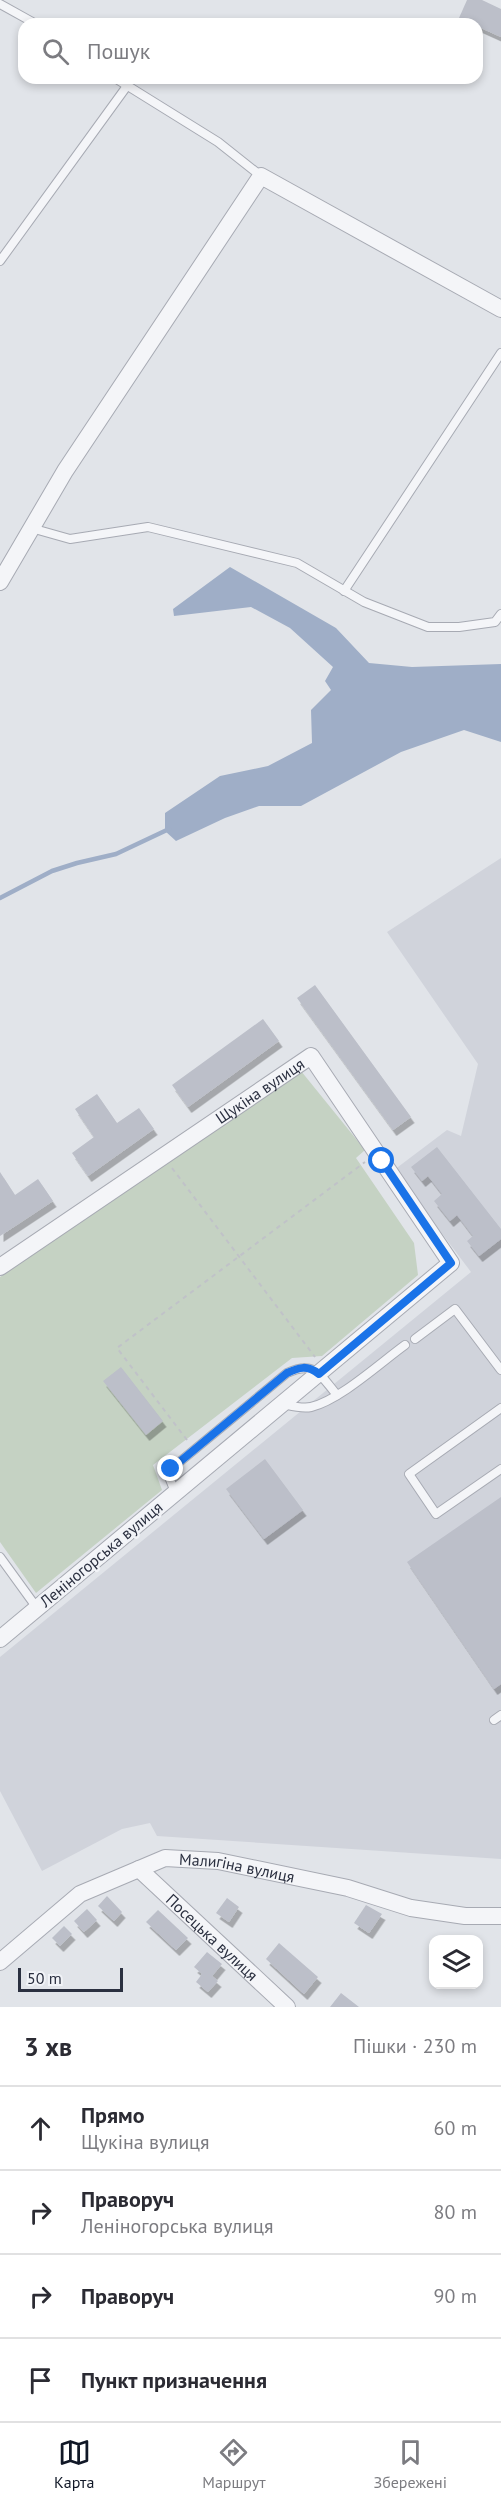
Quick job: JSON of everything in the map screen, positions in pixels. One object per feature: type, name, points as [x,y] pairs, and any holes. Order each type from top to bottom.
[{"type":"street","points":[[0,582],[72,461],[261,177],[501,309]]},
{"type":"street","name":"Щукіна вулиця","points":[[0,1267],[311,1056],[451,1263]]},
{"type":"street","name":"Леніногорська вулиця","points":[[0,1639],[451,1263]]},
{"type":"street","name":"Малигіна вулиця","points":[[0,1962],[80,1894],[165,1858],[218,1861],[348,1888],[411,1908],[465,1916],[501,1916]]},
{"type":"street","name":"Посецька вулиця","points":[[139,1869],[287,2007]]},
{"type":"lane","points":[[0,4],[25,18]]},
{"type":"lane","points":[[124,84],[218,142],[261,177]]},
{"type":"lane","points":[[0,261],[127,86]]},
{"type":"lane","points":[[344,591],[501,353]]},
{"type":"lane","points":[[31,528],[69,539],[148,527],[297,563],[364,602],[428,627],[459,627],[495,622],[501,614]]},
{"type":"lane","points":[[415,1339],[455,1308],[501,1370]]},
{"type":"lane","points":[[283,1404],[308,1407],[337,1395],[405,1345]]},
{"type":"lane","points":[[175,1492],[169,1477],[171,1469],[287,1373],[299,1368],[310,1367],[321,1371],[337,1395]]},
{"type":"lane","points":[[501,1408],[409,1474],[436,1514],[501,1469]]},
{"type":"lane","points":[[0,1557],[37,1608]]},
{"type":"path","points":[[195,1449],[117,1348],[377,1153]]},
{"type":"path","points":[[162,1157],[239,1256],[321,1371]]},
{"type":"shaded area","points":[[501,858],[501,1859],[157,1836],[150,1823],[122,1829],[42,1871],[0,1791],[0,1657],[471,1272],[394,1170],[447,1130],[461,1136],[478,1064],[387,932]]},
{"type":"green space","points":[[301,1071],[365,1150],[356,1158],[414,1243],[418,1275],[322,1356],[292,1358],[153,1465],[162,1490],[36,1593],[0,1542],[0,1277]]},
{"type":"water","points":[[230,567],[336,628],[369,663],[412,667],[501,664],[501,742],[464,730],[401,752],[301,806],[259,806],[225,818],[176,841],[165,831],[165,813],[220,776],[268,766],[312,743],[311,710],[331,690],[325,681],[333,667],[290,628],[251,607],[174,616],[173,609]]},
{"type":"building","points":[[467,0],[482,0],[501,9],[501,37],[483,29],[483,18],[459,18]]},
{"type":"building","points":[[315,985],[411,1117],[393,1130],[297,998]]},
{"type":"building","points":[[263,1019],[279,1041],[188,1107],[172,1085]]},
{"type":"building","points":[[97,1094],[117,1123],[139,1108],[154,1129],[88,1176],[72,1153],[94,1137],[75,1109]]},
{"type":"building","points":[[437,1147],[501,1229],[501,1239],[479,1256],[467,1241],[473,1236],[457,1215],[450,1221],[434,1201],[442,1194],[428,1176],[422,1181],[411,1167]]},
{"type":"building","points":[[0,1172],[15,1195],[38,1179],[53,1201],[0,1236]]},
{"type":"building","points":[[121,1367],[163,1421],[146,1435],[103,1381]]},
{"type":"building","points":[[265,1459],[303,1510],[264,1539],[226,1489]]},
{"type":"building","points":[[501,1497],[501,1684],[494,1689],[407,1562]]},
{"type":"building","points":[[107,1896],[122,1912],[114,1921],[98,1906]]},
{"type":"building","points":[[227,1898],[239,1907],[229,1922],[216,1913]]},
{"type":"building","points":[[366,1905],[382,1914],[369,1933],[354,1923]]},
{"type":"building","points":[[87,1909],[97,1920],[84,1932],[74,1921]]},
{"type":"building","points":[[158,1910],[188,1938],[176,1950],[146,1922]]},
{"type":"building","points":[[64,1926],[72,1934],[60,1946],[52,1938]]},
{"type":"building","points":[[279,1943],[318,1977],[304,1994],[266,1959]]},
{"type":"building","points":[[207,1952],[222,1964],[212,1976],[218,1981],[208,1992],[196,1982],[202,1974],[194,1967]]},
{"type":"building","points":[[341,1993],[359,2007],[330,2007]]},
{"type":"waterway","points":[[0,898],[52,871],[116,854],[169,829]]},
{"type":"route","points":[[171,1469],[287,1373],[299,1368],[310,1367],[319,1374],[451,1263],[382,1161]]}]
